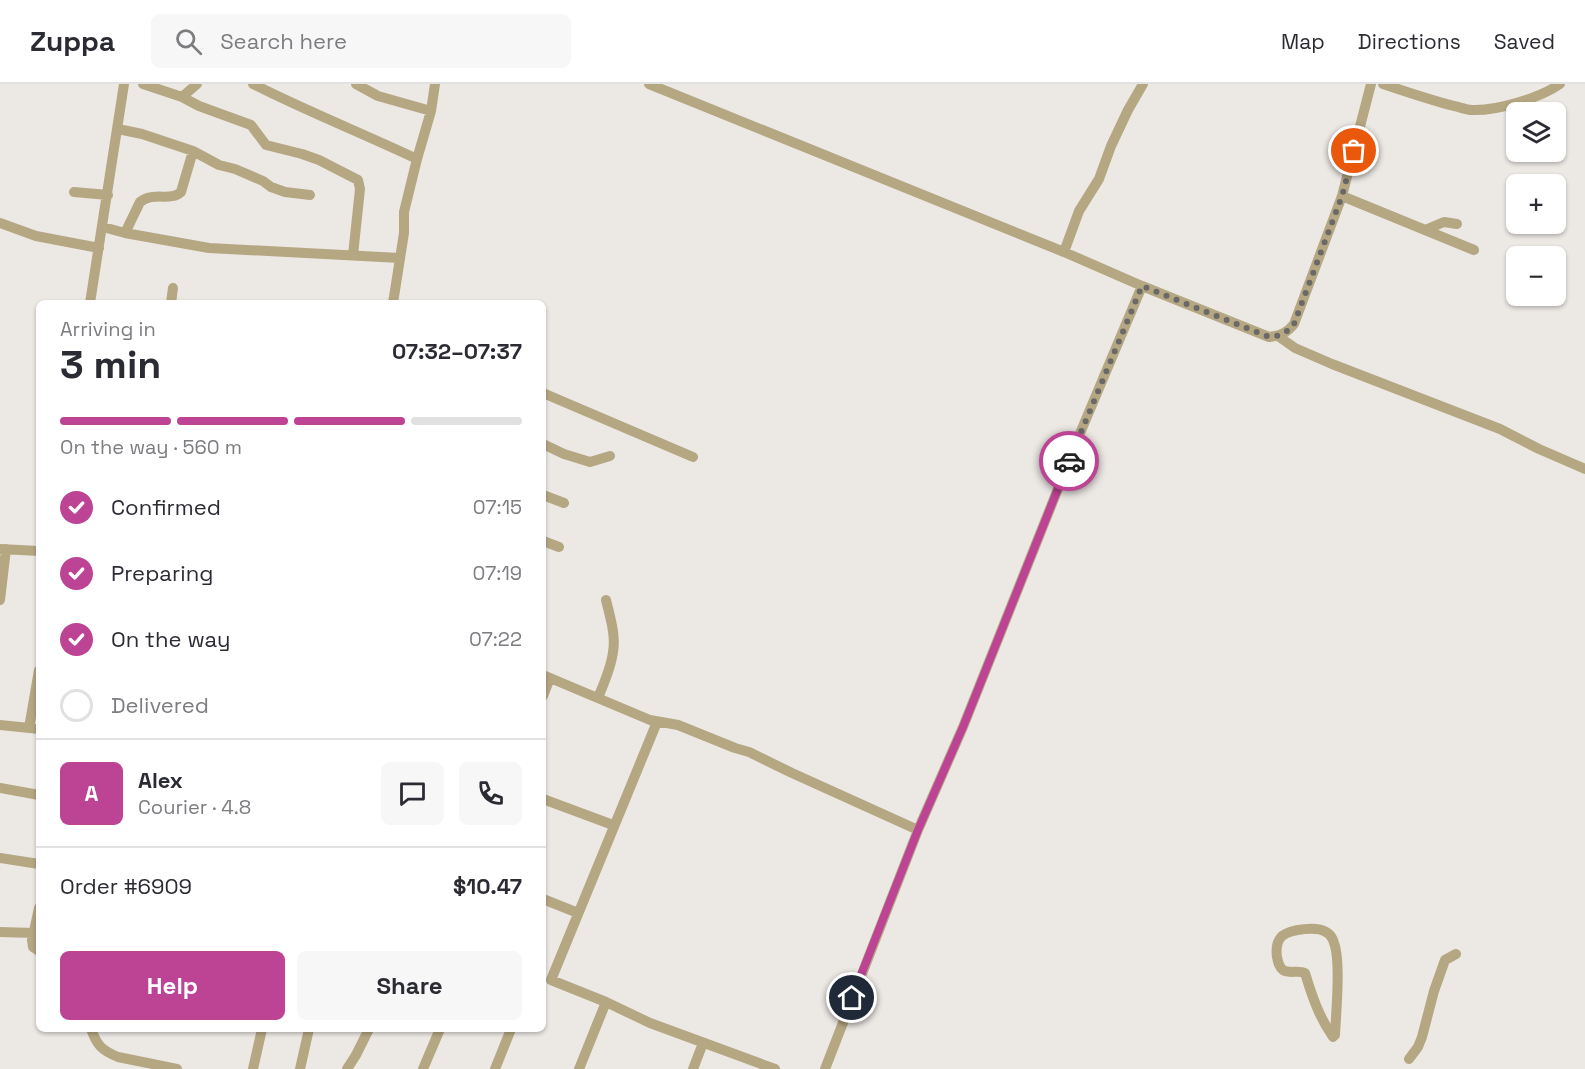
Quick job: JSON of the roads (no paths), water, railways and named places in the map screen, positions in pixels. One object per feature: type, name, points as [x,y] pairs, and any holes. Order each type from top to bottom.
[{"type":"street","points":[[90,300],[124,84]]},
{"type":"street","points":[[143,84],[251,125],[266,145],[319,160],[358,180],[360,189],[353,255]]},
{"type":"street","points":[[182,98],[198,84]]},
{"type":"street","points":[[253,84],[294,105],[363,133],[417,159]]},
{"type":"street","points":[[356,84],[378,96],[431,111]]},
{"type":"street","points":[[393,300],[404,233],[404,212],[431,111],[435,84]]},
{"type":"street","points":[[649,84],[1269,337],[1285,333],[1294,324],[1342,196],[1371,84]]},
{"type":"street","points":[[1065,252],[1079,211],[1099,179],[1111,146],[1143,84]]},
{"type":"street","points":[[1383,84],[1471,110],[1496,108],[1525,100],[1545,93],[1560,84]]},
{"type":"street","points":[[118,129],[193,151],[219,165],[263,181],[285,192],[310,195]]},
{"type":"street","points":[[125,233],[140,202],[144,199],[154,196],[179,195],[193,151]]},
{"type":"street","points":[[74,192],[108,195]]},
{"type":"street","points":[[1342,196],[1474,250]]},
{"type":"street","points":[[1425,230],[1443,222],[1456,224]]},
{"type":"street","points":[[0,223],[36,236],[99,248]]},
{"type":"street","points":[[103,226],[125,233],[209,248],[400,258]]},
{"type":"street","points":[[825,1069],[918,830],[963,727],[1077,441],[1142,286]]},
{"type":"street","points":[[171,300],[173,288]]},
{"type":"street","points":[[1278,336],[1295,348],[1322,360],[1500,429],[1585,469]]},
{"type":"street","points":[[546,394],[693,457]]},
{"type":"street","points":[[546,445],[590,462],[610,456]]},
{"type":"street","points":[[546,496],[564,503]]},
{"type":"street","points":[[546,542],[559,547]]},
{"type":"street","points":[[0,600],[3,549],[36,551]]},
{"type":"street","points":[[598,698],[614,650],[613,628],[606,600]]},
{"type":"street","points":[[547,676],[657,722],[678,725],[748,752],[918,830]]},
{"type":"street","points":[[0,725],[34,729],[36,705]]},
{"type":"street","points":[[657,722],[578,913],[547,978],[650,1023],[775,1069]]},
{"type":"street","points":[[0,788],[36,794]]},
{"type":"street","points":[[546,800],[613,825]]},
{"type":"street","points":[[0,858],[36,864]]},
{"type":"street","points":[[546,900],[578,913]]},
{"type":"street","points":[[36,923],[32,940],[33,947],[36,949]]},
{"type":"street","points":[[1317,928],[1326,931],[1331,936],[1335,945],[1337,969],[1334,1036],[1323,1023],[1317,1010],[1305,973],[1281,969],[1276,950],[1281,937],[1287,933],[1317,928]]},
{"type":"street","points":[[0,932],[34,933]]},
{"type":"street","points":[[1409,1059],[1418,1047],[1422,1036],[1445,960],[1456,954]]},
{"type":"street","points":[[579,1069],[606,1002]]},
{"type":"street","points":[[92,1032],[101,1048],[118,1057],[177,1069]]},
{"type":"street","points":[[253,1069],[261,1032]]},
{"type":"street","points":[[300,1069],[308,1032]]},
{"type":"street","points":[[347,1069],[368,1032]]},
{"type":"street","points":[[423,1069],[439,1032]]},
{"type":"street","points":[[495,1069],[510,1032]]},
{"type":"street","points":[[693,1069],[703,1043]]}]
